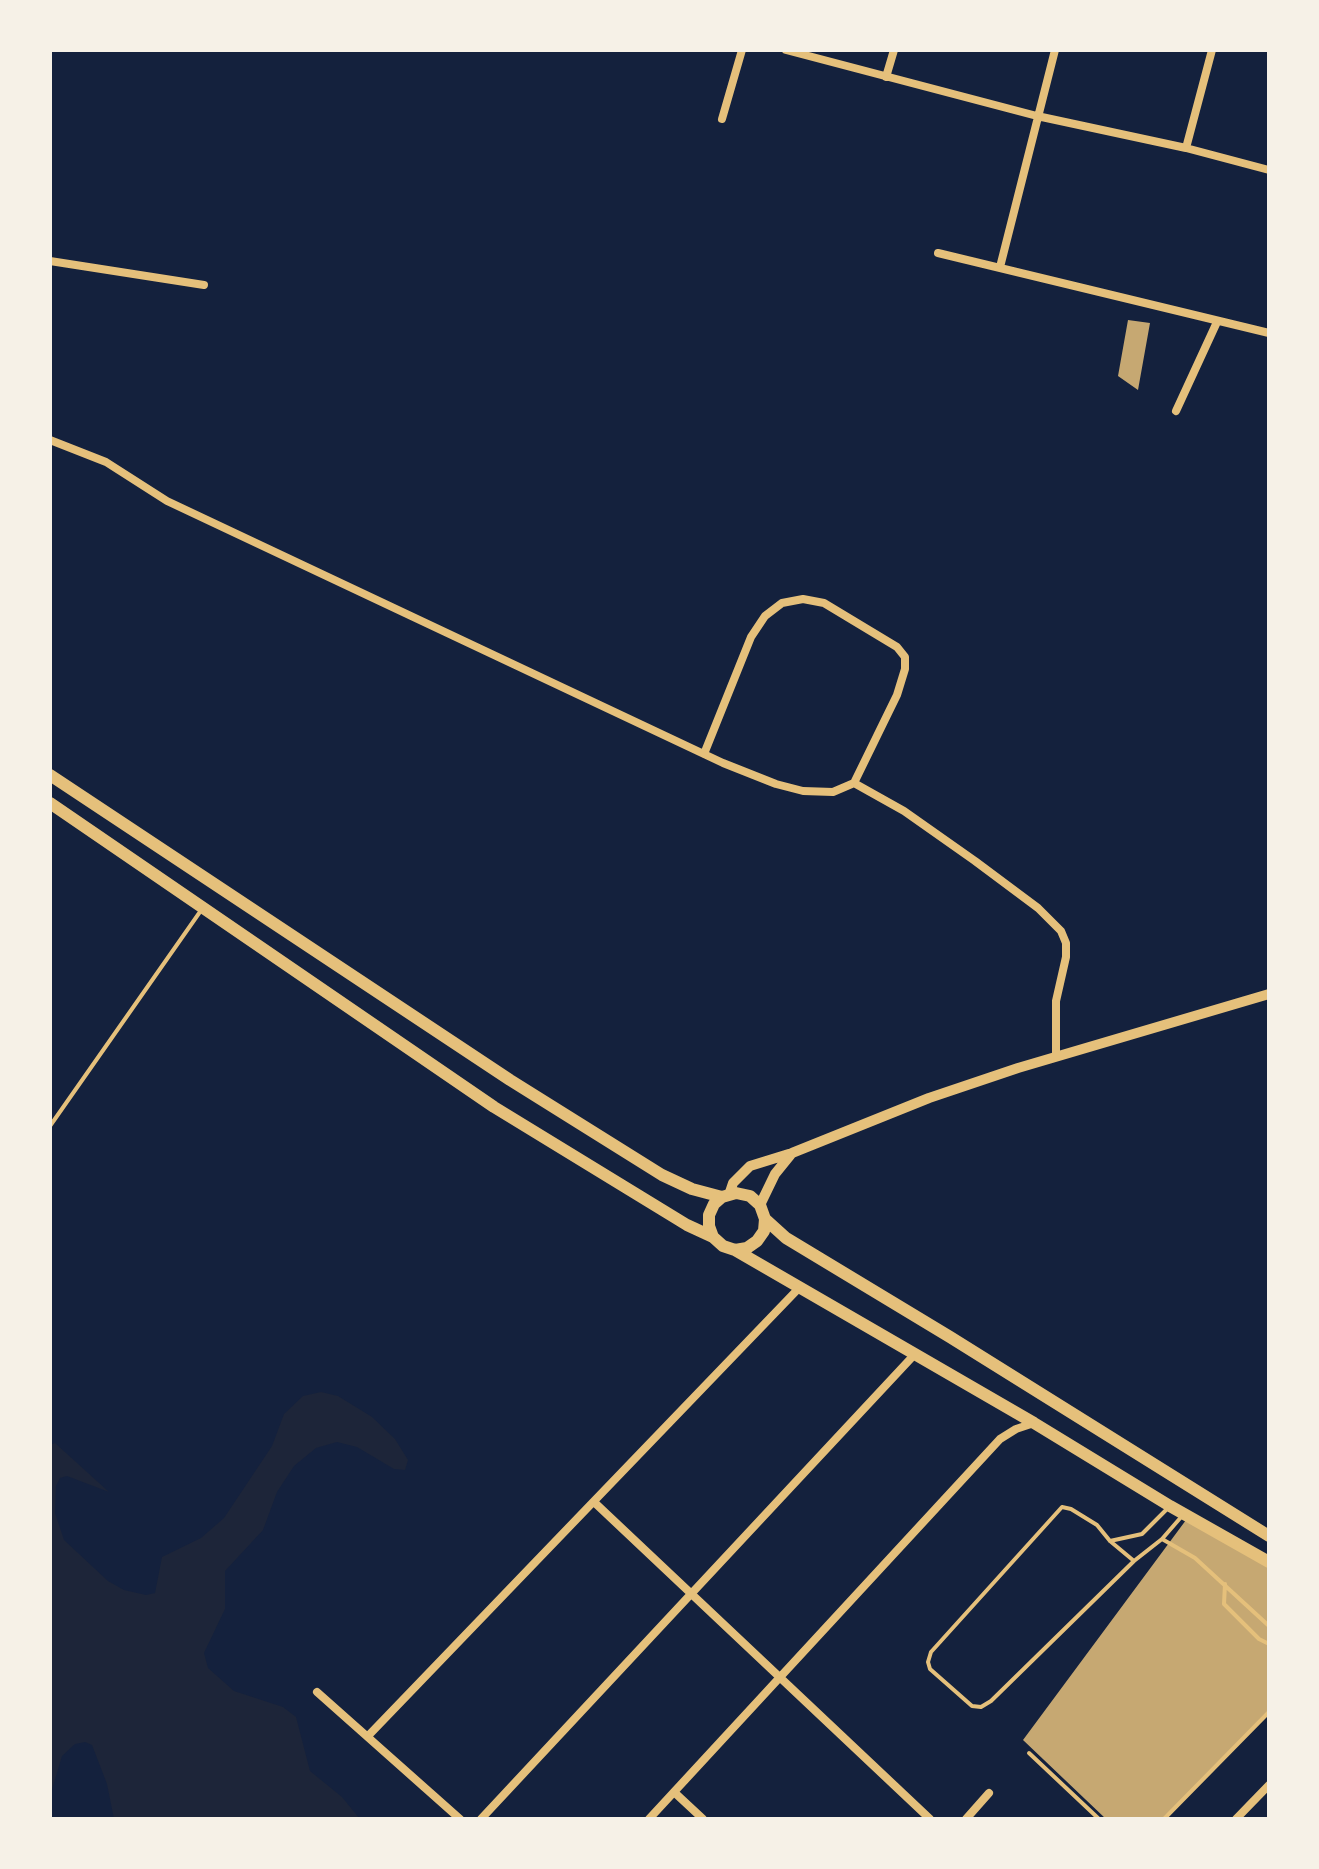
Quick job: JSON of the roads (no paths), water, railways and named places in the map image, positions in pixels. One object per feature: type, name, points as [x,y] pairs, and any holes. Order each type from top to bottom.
[{"type":"main road","points":[[50,775],[510,1080],[662,1175],[692,1189],[725,1196]]},
{"type":"main road","points":[[50,803],[494,1107],[687,1225],[713,1237],[723,1246],[915,1354],[1269,1562]]},
{"type":"main road","points":[[713,1237],[709,1215],[714,1204],[736,1193],[750,1196],[760,1205],[765,1219],[764,1231],[747,1248],[735,1250]]},
{"type":"main road","points":[[765,1219],[786,1238],[1269,1536]]},
{"type":"street","points":[[722,119],[742,50]]},
{"type":"street","points":[[786,50],[1037,116],[1186,148],[1269,170]]},
{"type":"street","points":[[886,77],[894,50]]},
{"type":"street","points":[[1000,267],[1055,50]]},
{"type":"street","points":[[1186,148],[1212,50]]},
{"type":"street","points":[[938,253],[1269,333]]},
{"type":"street","points":[[50,261],[204,285]]},
{"type":"street","points":[[1176,411],[1217,322]]},
{"type":"street","points":[[50,440],[106,462],[167,501],[704,754],[743,772],[803,791],[833,792],[854,783],[897,695],[905,669],[905,657],[885,639],[824,603],[803,599],[782,603],[765,616],[751,637],[704,754]]},
{"type":"street","points":[[854,783],[904,811],[975,861],[1038,908],[1061,931],[1066,943],[1066,957],[1056,1001],[1056,1057]]},
{"type":"street","points":[[725,1196],[750,1166],[792,1153],[929,1098],[1269,994]]},
{"type":"street","points":[[760,1205],[775,1174],[792,1153]]},
{"type":"street","points":[[368,1736],[799,1288]]},
{"type":"street","points":[[481,1819],[915,1354]]},
{"type":"street","points":[[649,1819],[1000,1439],[1034,1423]]},
{"type":"street","points":[[594,1502],[930,1819]]},
{"type":"street","points":[[317,1692],[460,1819]]},
{"type":"street","points":[[1236,1819],[1269,1785]]},
{"type":"street","points":[[674,1792],[703,1819]]},
{"type":"street","points":[[966,1819],[989,1793]]},
{"type":"lane","points":[[50,1126],[203,908]]},
{"type":"lane","points":[[1110,1541],[1142,1534],[1170,1506]]},
{"type":"lane","points":[[1134,1561],[1110,1541],[1097,1525],[1062,1507],[931,1652],[928,1662],[930,1669],[972,1706],[981,1707],[991,1701],[1134,1561],[1162,1539],[1184,1514]]},
{"type":"lane","points":[[1162,1539],[1195,1558],[1269,1626]]},
{"type":"lane","points":[[1225,1584],[1224,1604],[1259,1639],[1269,1644]]},
{"type":"lane","points":[[1164,1819],[1269,1712]]},
{"type":"lane","points":[[1029,1753],[1099,1819]]}]
